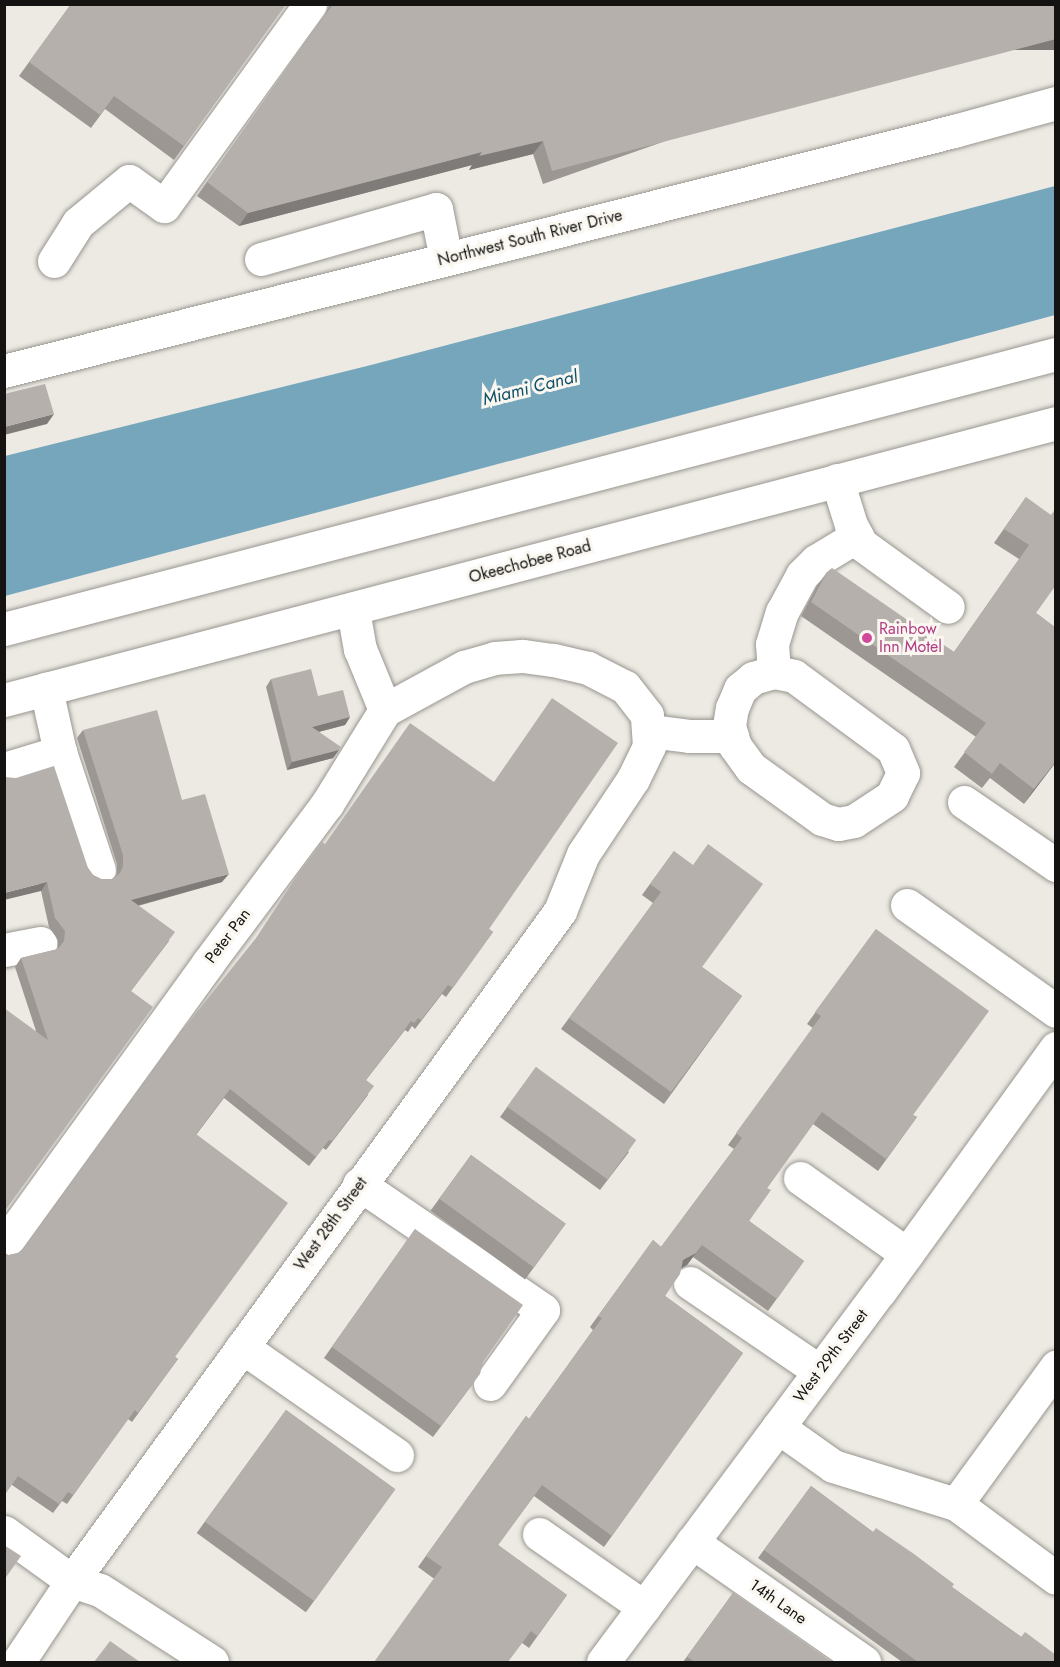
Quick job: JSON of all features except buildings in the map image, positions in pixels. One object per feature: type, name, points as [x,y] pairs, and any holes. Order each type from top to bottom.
[{"type":"main road","points":[[54,261],[78,223],[129,181],[164,206],[310,4]]},
{"type":"main road","name":"Northwest South River Drive","points":[[4,370],[1056,103]]},
{"type":"main road","points":[[261,259],[436,209],[446,259]]},
{"type":"main road","points":[[4,628],[1056,354]]},
{"type":"main road","name":"Okeechobee Road","points":[[4,700],[353,610],[1056,423]]},
{"type":"main road","points":[[837,480],[861,544],[948,608]]},
{"type":"main road","points":[[774,672],[772,644],[782,612],[802,575],[816,561],[857,536]]},
{"type":"main road","points":[[353,610],[360,649],[385,711],[464,667],[495,658],[522,656],[579,666],[606,675],[625,687],[639,701],[647,715],[650,731],[732,736]]},
{"type":"main road","points":[[774,672],[794,676],[882,739],[900,762],[903,773],[892,796],[854,821],[838,824],[822,819],[751,768],[735,746],[729,726],[732,708],[740,689],[753,678],[774,672]]},
{"type":"main road","points":[[46,689],[60,752],[99,870]]},
{"type":"main road","name":"Peter Pan","points":[[4,1245],[208,963],[327,804],[385,711]]},
{"type":"main road","name":"West 28th Street","points":[[18,1662],[72,1581],[560,911],[583,854],[633,779],[649,746],[650,731]]},
{"type":"main road","points":[[4,769],[60,752]]},
{"type":"main road","points":[[964,802],[1056,864]]},
{"type":"main road","points":[[907,905],[1056,1011]]},
{"type":"main road","points":[[4,950],[40,944]]},
{"type":"main road","name":"West 29th Street","points":[[603,1662],[907,1254],[1051,1067]]},
{"type":"main road","points":[[800,1178],[907,1254]]},
{"type":"main road","points":[[359,1184],[543,1310],[490,1384]]},
{"type":"main road","points":[[690,1283],[819,1371]]},
{"type":"main road","points":[[242,1347],[397,1455]]},
{"type":"main road","points":[[956,1504],[1056,1367]]},
{"type":"main road","points":[[778,1427],[833,1466],[956,1504],[1056,1578]]},
{"type":"main road","points":[[4,1532],[72,1581],[100,1590],[212,1662]]},
{"type":"main road","points":[[539,1534],[644,1607]]},
{"type":"main road","name":"14th Lane","points":[[692,1542],[864,1662]]},
{"type":"water","name":"Miami Canal","points":[[1055,186],[1055,315],[5,596],[5,456],[371,365]]},
{"type":"place","name":"Rainbow Inn Motel","points":[[867,638]]}]
